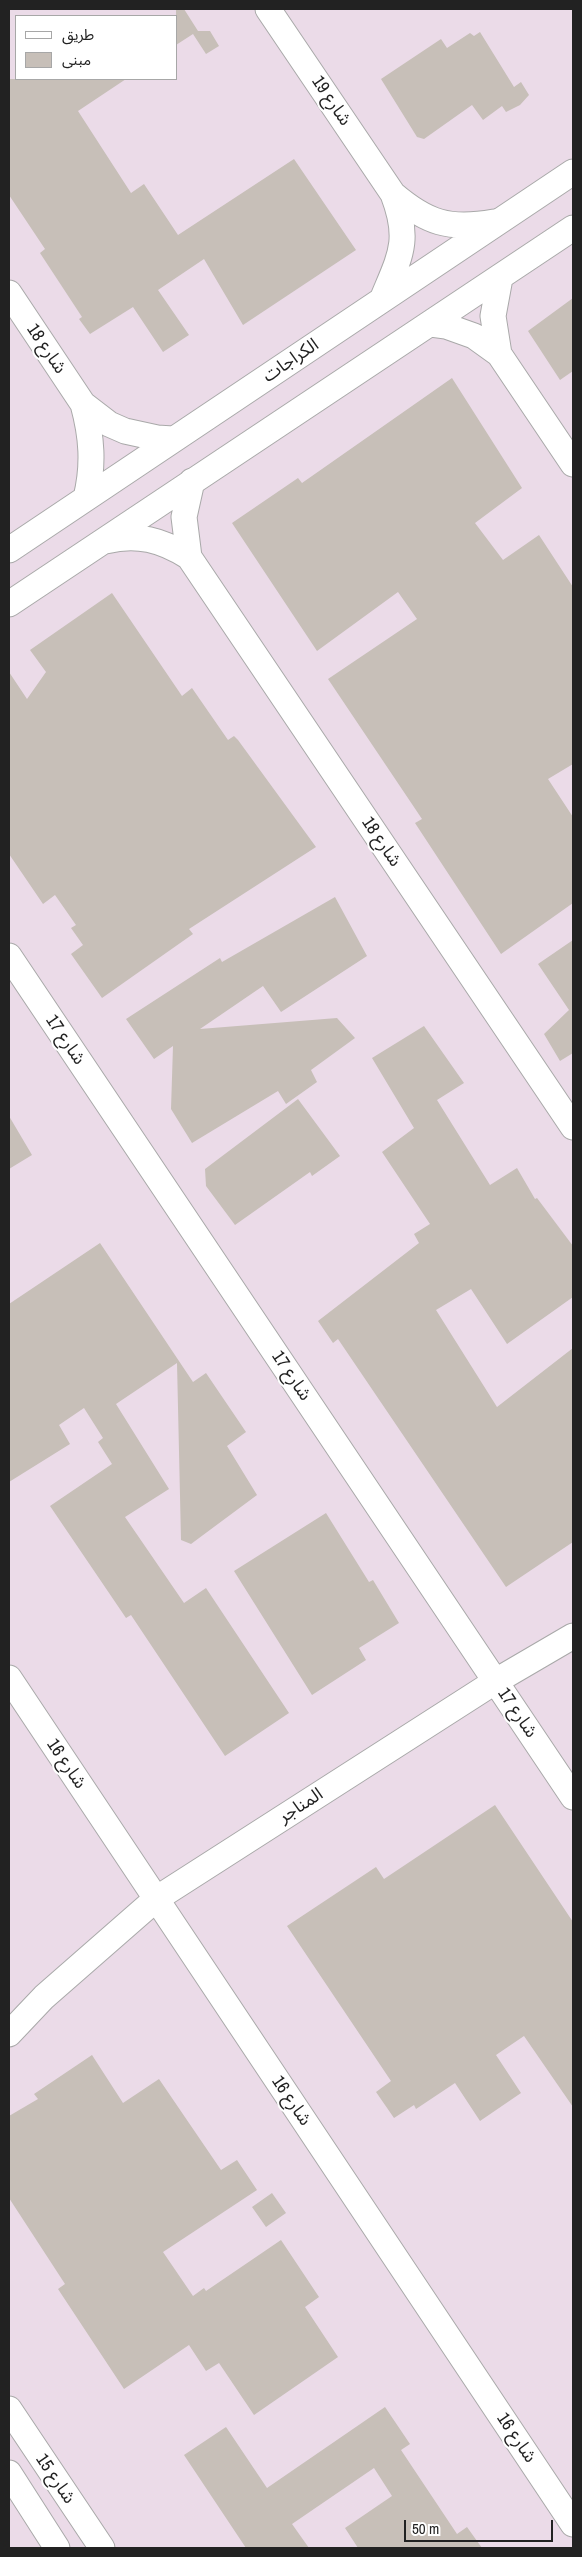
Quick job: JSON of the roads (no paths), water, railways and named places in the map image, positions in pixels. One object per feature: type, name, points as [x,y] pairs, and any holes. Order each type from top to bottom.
[{"type":"street","name":"شارع 19","points":[[268,9],[393,194],[401,216],[403,244],[382,300]]},
{"type":"street","name":"الكراجات","points":[[9,550],[573,172]]},
{"type":"street","name":"شارع 19","points":[[393,194],[414,212],[436,222],[462,226],[500,220]]},
{"type":"street","points":[[9,604],[573,228]]},
{"type":"street","points":[[499,354],[493,316],[500,278]]},
{"type":"street","name":"شارع 18","points":[[9,293],[83,404],[88,422],[92,460],[86,498]]},
{"type":"street","points":[[431,324],[453,328],[474,336],[499,354],[573,464]]},
{"type":"street","name":"شارع 18","points":[[83,404],[109,424],[124,431],[148,437],[173,439]]},
{"type":"street","name":"شارع 18","points":[[192,481],[184,517],[189,557],[573,1127]]},
{"type":"street","name":"شارع 18","points":[[102,542],[117,538],[148,539],[162,542],[189,557]]},
{"type":"street","name":"شارع 17","points":[[9,956],[573,1797]]},
{"type":"street","name":"المناجر","points":[[9,2034],[44,1997],[156,1899],[496,1681],[573,1636]]},
{"type":"street","name":"شارع 16","points":[[9,1678],[573,2524]]},
{"type":"street","name":"المناجر","points":[[9,2011],[44,1997]]},
{"type":"street","name":"شارع 15","points":[[9,2409],[102,2548]]},
{"type":"street","name":"شارع 15","points":[[9,2473],[57,2548]]}]
